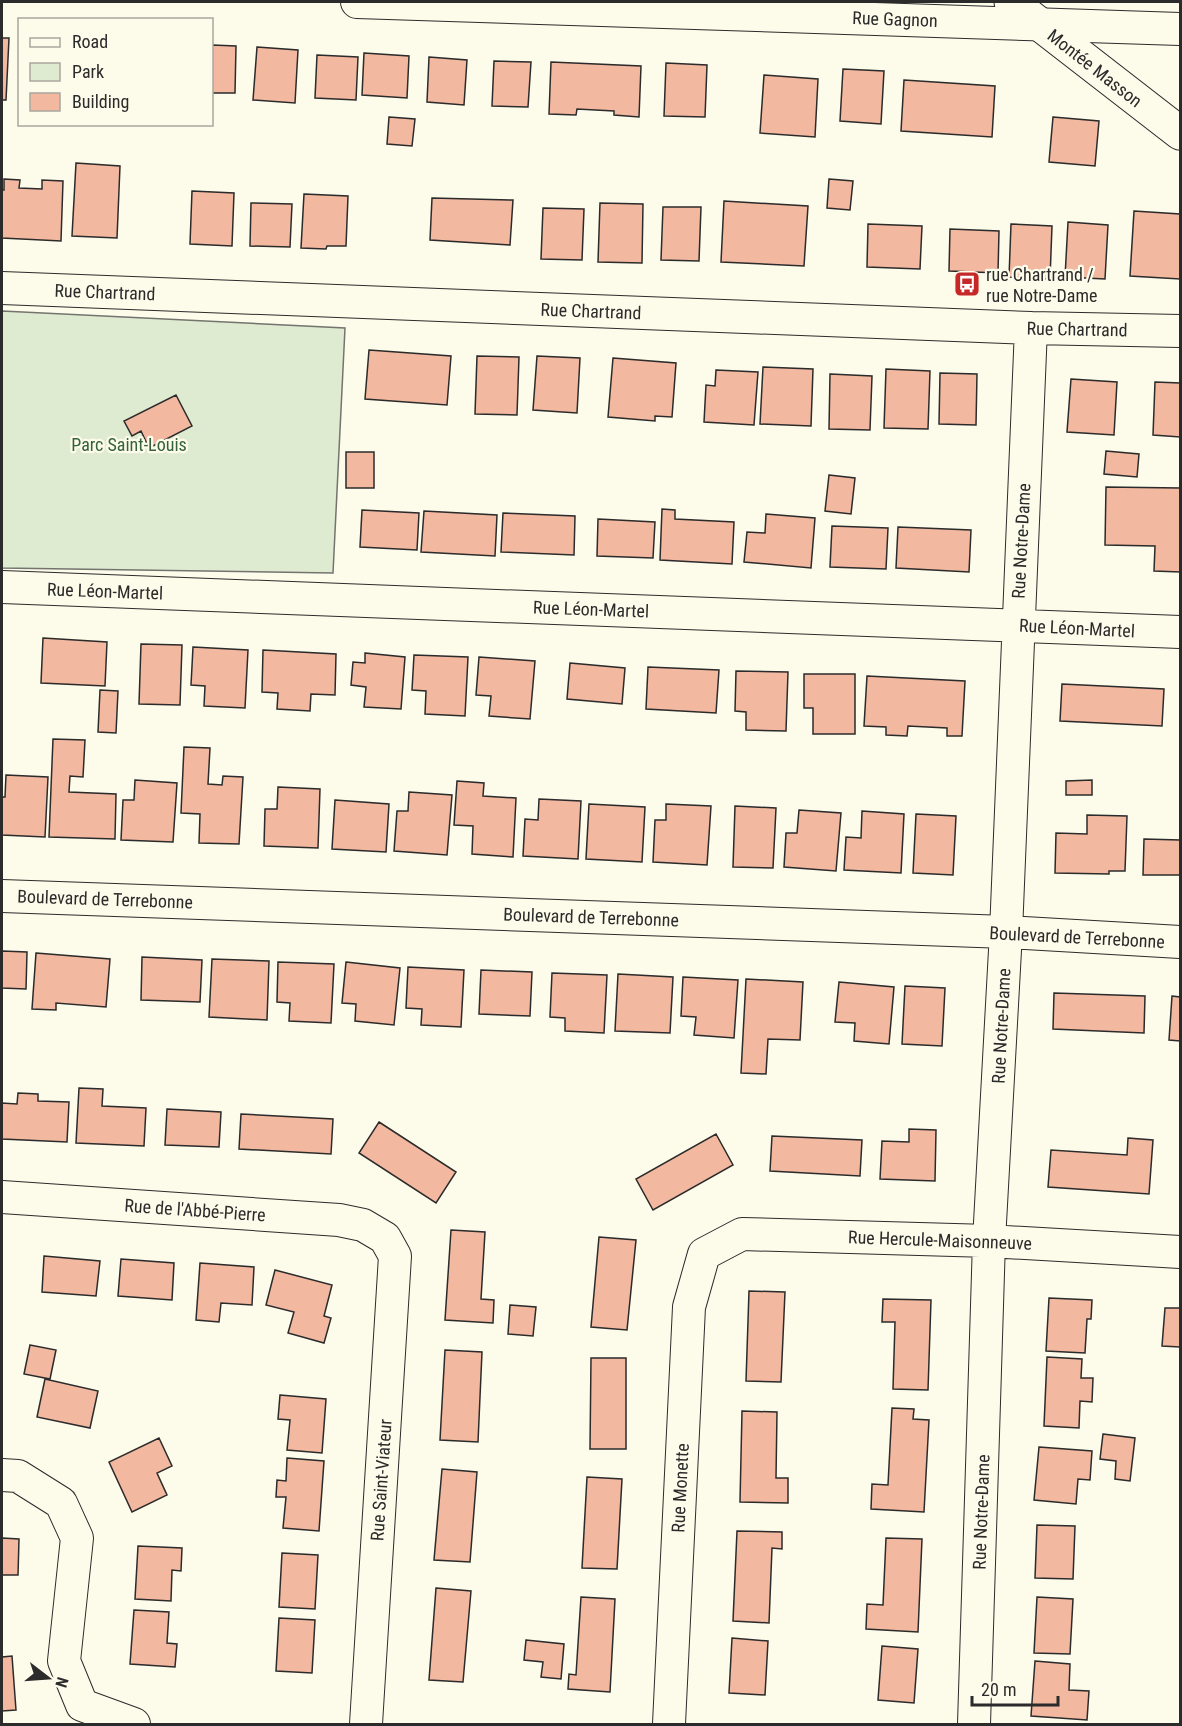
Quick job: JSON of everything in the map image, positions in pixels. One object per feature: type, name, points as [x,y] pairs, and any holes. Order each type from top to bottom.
[{"type":"main road","name":"Montée Masson","points":[[1011,2],[1180,133]]},
{"type":"street","name":"Rue Gagnon","points":[[357,2],[1180,29]]},
{"type":"street","name":"Rue Chartrand","points":[[2,288],[1031,328],[1180,331]]},
{"type":"street","name":"Rue Notre-Dame","points":[[974,1725],[989,1241],[1006,932],[1031,328]]},
{"type":"street","name":"Rue Léon-Martel","points":[[2,587],[1180,632]]},
{"type":"street","name":"Boulevard de Terrebonne","points":[[2,896],[1006,932],[1180,942]]},
{"type":"street","name":"Rue de l'Abbé-Pierre","points":[[2,1197],[339,1220],[363,1225],[385,1238]]},
{"type":"street","name":"Rue Hercule-Maisonneuve","points":[[704,1254],[742,1233],[989,1241],[1180,1252]]},
{"type":"street","name":"Rue Saint-Viateur","points":[[366,1725],[395,1256],[385,1238]]},
{"type":"street","name":"Rue Monette","points":[[669,1725],[689,1306],[704,1254]]},
{"type":"street","points":[[2,1475],[18,1476],[61,1503],[77,1538],[64,1661],[82,1705],[134,1725]]},
{"type":"green space","name":"Parc Saint-Louis","points":[[2,311],[345,328],[333,573],[2,568]]},
{"type":"building","points":[[2,38],[9,38],[6,100],[2,100]]},
{"type":"building","points":[[213,45],[236,46],[235,93],[213,93]]},
{"type":"building","points":[[257,47],[298,50],[295,103],[253,100]]},
{"type":"building","points":[[364,53],[409,56],[407,98],[362,95]]},
{"type":"building","points":[[317,55],[358,57],[356,100],[315,98]]},
{"type":"building","points":[[429,57],[467,60],[464,105],[427,102]]},
{"type":"building","points":[[494,61],[531,62],[528,107],[492,106]]},
{"type":"building","points":[[551,62],[641,66],[639,117],[614,115],[614,111],[577,109],[576,115],[549,114]]},
{"type":"building","points":[[666,63],[707,65],[705,117],[664,116]]},
{"type":"building","points":[[843,69],[884,71],[881,124],[840,121]]},
{"type":"building","points":[[764,75],[818,79],[815,137],[760,133]]},
{"type":"building","points":[[904,80],[995,86],[992,137],[901,131]]},
{"type":"building","points":[[389,117],[415,119],[412,146],[387,144]]},
{"type":"building","points":[[1053,117],[1099,121],[1095,166],[1049,162]]},
{"type":"building","points":[[76,163],[120,166],[117,238],[72,236]]},
{"type":"building","points":[[4,179],[20,180],[19,188],[42,189],[42,180],[63,181],[61,241],[2,238]]},
{"type":"building","points":[[829,179],[853,181],[850,210],[827,208]]},
{"type":"building","points":[[192,191],[234,193],[232,246],[190,244]]},
{"type":"building","points":[[304,194],[348,196],[346,246],[327,246],[326,249],[301,248]]},
{"type":"building","points":[[432,198],[513,200],[510,245],[430,240]]},
{"type":"building","points":[[724,201],[808,206],[804,266],[721,262]]},
{"type":"building","points":[[251,203],[292,204],[290,247],[250,246]]},
{"type":"building","points":[[600,203],[643,204],[642,263],[598,262]]},
{"type":"building","points":[[663,207],[701,207],[699,261],[661,260]]},
{"type":"building","points":[[543,208],[584,209],[582,260],[541,259]]},
{"type":"building","points":[[1134,211],[1180,214],[1180,279],[1130,276]]},
{"type":"building","points":[[1068,222],[1108,225],[1105,279],[1065,277]]},
{"type":"building","points":[[868,224],[922,226],[920,269],[867,267]]},
{"type":"building","points":[[1011,224],[1052,226],[1050,279],[1009,277]]},
{"type":"building","points":[[950,229],[999,231],[998,273],[949,271]]},
{"type":"building","points":[[369,350],[451,356],[447,405],[365,399]]},
{"type":"building","points":[[477,356],[519,357],[517,415],[475,414]]},
{"type":"building","points":[[537,356],[580,358],[577,413],[533,410]]},
{"type":"building","points":[[613,358],[676,363],[672,417],[655,416],[655,421],[608,417]]},
{"type":"building","points":[[763,367],[813,369],[811,426],[760,424]]},
{"type":"building","points":[[886,369],[930,371],[928,429],[884,428]]},
{"type":"building","points":[[716,370],[758,372],[754,425],[704,422],[706,385],[715,386]]},
{"type":"building","points":[[940,373],[977,374],[976,425],[939,424]]},
{"type":"building","points":[[830,374],[872,376],[870,430],[829,429]]},
{"type":"building","points":[[1071,379],[1117,382],[1114,435],[1067,432]]},
{"type":"building","points":[[1155,382],[1180,383],[1180,437],[1153,435]]},
{"type":"building","points":[[176,395],[192,426],[149,448],[141,431],[132,436],[124,421]]},
{"type":"building","points":[[1106,451],[1139,454],[1137,477],[1104,474]]},
{"type":"building","points":[[346,452],[374,452],[374,488],[346,488]]},
{"type":"building","points":[[829,475],[855,478],[851,514],[825,511]]},
{"type":"building","points":[[1106,487],[1180,488],[1180,572],[1154,571],[1155,546],[1105,545]]},
{"type":"building","points":[[662,509],[675,510],[675,519],[734,522],[732,564],[660,560]]},
{"type":"building","points":[[362,510],[419,513],[417,550],[360,547]]},
{"type":"building","points":[[424,511],[497,515],[495,556],[421,552]]},
{"type":"building","points":[[503,513],[575,516],[574,555],[501,552]]},
{"type":"building","points":[[766,514],[815,518],[811,568],[744,562],[747,532],[765,533]]},
{"type":"building","points":[[598,519],[655,522],[653,558],[597,556]]},
{"type":"building","points":[[832,526],[888,528],[886,569],[830,567]]},
{"type":"building","points":[[898,527],[971,530],[969,572],[896,568]]},
{"type":"building","points":[[43,638],[107,642],[105,686],[41,683]]},
{"type":"building","points":[[141,644],[182,645],[180,705],[139,704]]},
{"type":"building","points":[[193,647],[248,650],[245,708],[204,706],[205,686],[191,685]]},
{"type":"building","points":[[263,650],[336,654],[335,695],[311,694],[310,711],[277,709],[278,693],[262,692]]},
{"type":"building","points":[[365,653],[405,657],[401,709],[364,707],[366,687],[351,685],[353,662],[365,663]]},
{"type":"building","points":[[414,655],[468,657],[465,716],[425,714],[426,691],[412,690]]},
{"type":"building","points":[[479,657],[535,661],[530,719],[489,716],[491,696],[476,695]]},
{"type":"building","points":[[570,663],[625,668],[622,704],[567,699]]},
{"type":"building","points":[[648,667],[719,670],[716,713],[646,709]]},
{"type":"building","points":[[736,671],[788,672],[786,731],[746,730],[746,712],[735,711]]},
{"type":"building","points":[[804,674],[855,674],[855,734],[813,734],[813,708],[804,708]]},
{"type":"building","points":[[867,676],[965,681],[962,736],[947,736],[947,728],[908,726],[907,736],[886,735],[886,727],[864,726]]},
{"type":"building","points":[[1062,684],[1164,689],[1162,726],[1060,721]]},
{"type":"building","points":[[100,690],[118,691],[116,733],[98,732]]},
{"type":"building","points":[[53,739],[85,740],[83,777],[70,776],[69,792],[116,794],[115,839],[49,837]]},
{"type":"building","points":[[184,747],[210,748],[208,784],[222,785],[223,776],[243,777],[239,844],[199,843],[200,814],[181,813]]},
{"type":"building","points":[[6,775],[48,777],[45,837],[2,835],[2,797],[5,797]]},
{"type":"building","points":[[135,780],[177,783],[173,842],[121,840],[123,800],[134,800]]},
{"type":"building","points":[[1092,780],[1092,795],[1066,795],[1066,781]]},
{"type":"building","points":[[457,781],[484,783],[483,796],[516,798],[513,857],[472,854],[473,826],[454,825]]},
{"type":"building","points":[[278,787],[320,789],[318,848],[264,846],[265,809],[277,809]]},
{"type":"building","points":[[409,792],[452,795],[447,855],[394,851],[397,811],[408,811]]},
{"type":"building","points":[[539,799],[581,801],[578,859],[523,856],[525,819],[538,820]]},
{"type":"building","points":[[335,800],[389,804],[386,852],[332,849]]},
{"type":"building","points":[[589,804],[645,807],[642,862],[586,859]]},
{"type":"building","points":[[666,804],[711,806],[707,865],[653,862],[655,820],[666,820]]},
{"type":"building","points":[[735,806],[776,808],[773,868],[733,867]]},
{"type":"building","points":[[799,810],[841,813],[836,871],[784,867],[786,833],[797,833]]},
{"type":"building","points":[[862,811],[904,814],[901,873],[844,870],[846,837],[861,838]]},
{"type":"building","points":[[916,814],[956,816],[953,875],[913,873]]},
{"type":"building","points":[[1087,815],[1127,816],[1125,871],[1109,871],[1109,874],[1055,873],[1056,833],[1087,834]]},
{"type":"building","points":[[1144,839],[1180,840],[1180,875],[1143,875]]},
{"type":"building","points":[[2,951],[27,952],[26,989],[2,988]]},
{"type":"building","points":[[36,953],[110,959],[106,1007],[56,1003],[56,1010],[32,1009]]},
{"type":"building","points":[[142,957],[202,960],[200,1002],[141,1000]]},
{"type":"building","points":[[212,959],[269,961],[267,1020],[209,1017]]},
{"type":"building","points":[[278,962],[334,964],[331,1023],[289,1021],[290,1003],[277,1002]]},
{"type":"building","points":[[346,962],[400,968],[394,1025],[355,1021],[356,1004],[342,1003]]},
{"type":"building","points":[[408,967],[464,970],[461,1027],[421,1025],[422,1009],[406,1008]]},
{"type":"building","points":[[481,970],[532,972],[530,1016],[479,1014]]},
{"type":"building","points":[[552,973],[607,975],[604,1033],[565,1031],[565,1018],[550,1017]]},
{"type":"building","points":[[618,974],[673,977],[670,1033],[615,1031]]},
{"type":"building","points":[[683,977],[738,980],[734,1038],[694,1035],[696,1017],[681,1016]]},
{"type":"building","points":[[746,979],[803,982],[800,1040],[768,1039],[766,1074],[741,1073]]},
{"type":"building","points":[[839,982],[894,987],[889,1044],[854,1041],[855,1023],[835,1022]]},
{"type":"building","points":[[905,986],[945,988],[942,1046],[902,1044]]},
{"type":"building","points":[[1054,993],[1145,996],[1144,1033],[1053,1029]]},
{"type":"building","points":[[1172,996],[1180,997],[1180,1041],[1169,1040]]},
{"type":"building","points":[[79,1088],[103,1089],[102,1106],[146,1108],[144,1146],[76,1143]]},
{"type":"building","points":[[18,1093],[38,1094],[38,1101],[69,1102],[67,1142],[2,1139],[2,1103],[17,1104]]},
{"type":"building","points":[[167,1109],[221,1112],[219,1147],[165,1145]]},
{"type":"building","points":[[241,1114],[333,1119],[331,1154],[239,1149]]},
{"type":"building","points":[[379,1122],[456,1172],[436,1203],[359,1153]]},
{"type":"building","points":[[909,1129],[936,1130],[935,1181],[880,1179],[882,1141],[909,1142]]},
{"type":"building","points":[[716,1134],[733,1165],[653,1210],[636,1179]]},
{"type":"building","points":[[772,1136],[862,1140],[860,1176],[770,1171]]},
{"type":"building","points":[[1128,1138],[1153,1140],[1149,1194],[1048,1187],[1051,1150],[1127,1155]]},
{"type":"building","points":[[451,1230],[485,1232],[481,1299],[494,1300],[493,1323],[445,1320]]},
{"type":"building","points":[[599,1237],[636,1240],[627,1330],[591,1327]]},
{"type":"building","points":[[44,1256],[100,1261],[96,1296],[42,1292]]},
{"type":"building","points":[[121,1259],[174,1263],[172,1300],[118,1296]]},
{"type":"building","points":[[200,1263],[254,1267],[252,1305],[221,1303],[219,1322],[196,1320]]},
{"type":"building","points":[[275,1270],[332,1285],[324,1316],[331,1318],[324,1343],[288,1333],[294,1312],[266,1305]]},
{"type":"building","points":[[749,1291],[785,1292],[781,1382],[746,1381]]},
{"type":"building","points":[[1049,1298],[1092,1300],[1091,1319],[1087,1319],[1085,1353],[1046,1351]]},
{"type":"building","points":[[883,1299],[931,1300],[928,1390],[893,1389],[895,1322],[882,1322]]},
{"type":"building","points":[[510,1305],[536,1307],[533,1336],[508,1334]]},
{"type":"building","points":[[1165,1308],[1180,1308],[1180,1347],[1162,1346]]},
{"type":"building","points":[[30,1345],[56,1350],[50,1379],[24,1374]]},
{"type":"building","points":[[445,1350],[482,1352],[478,1442],[440,1440]]},
{"type":"building","points":[[1047,1357],[1082,1359],[1081,1378],[1093,1378],[1092,1402],[1080,1401],[1079,1428],[1044,1426]]},
{"type":"building","points":[[591,1358],[626,1358],[626,1449],[590,1449]]},
{"type":"building","points":[[45,1379],[98,1391],[90,1428],[37,1417]]},
{"type":"building","points":[[280,1395],[326,1399],[322,1453],[287,1450],[290,1420],[278,1419]]},
{"type":"building","points":[[892,1408],[914,1409],[913,1419],[929,1420],[924,1512],[871,1509],[872,1484],[888,1485]]},
{"type":"building","points":[[742,1411],[777,1412],[776,1478],[788,1478],[788,1503],[740,1502]]},
{"type":"building","points":[[1103,1434],[1135,1438],[1130,1481],[1115,1479],[1116,1461],[1100,1459]]},
{"type":"building","points":[[159,1438],[172,1466],[157,1473],[167,1495],[132,1512],[109,1462]]},
{"type":"building","points":[[1039,1447],[1092,1451],[1090,1480],[1078,1479],[1076,1504],[1034,1500]]},
{"type":"building","points":[[287,1458],[324,1461],[319,1531],[283,1528],[286,1497],[276,1497],[277,1480],[286,1481]]},
{"type":"building","points":[[442,1469],[477,1472],[470,1562],[434,1560]]},
{"type":"building","points":[[587,1477],[622,1479],[617,1569],[582,1568]]},
{"type":"building","points":[[1037,1525],[1075,1526],[1073,1579],[1035,1578]]},
{"type":"building","points":[[737,1531],[782,1532],[782,1549],[772,1548],[769,1623],[733,1621]]},
{"type":"building","points":[[2,1538],[19,1539],[18,1575],[2,1575]]},
{"type":"building","points":[[886,1538],[922,1539],[918,1632],[866,1629],[867,1604],[883,1605]]},
{"type":"building","points":[[138,1546],[182,1548],[181,1571],[172,1570],[171,1601],[135,1599]]},
{"type":"building","points":[[282,1553],[318,1555],[315,1609],[279,1607]]},
{"type":"building","points":[[436,1588],[471,1591],[463,1682],[429,1680]]},
{"type":"building","points":[[581,1597],[615,1599],[610,1692],[568,1689],[569,1674],[576,1675]]},
{"type":"building","points":[[1037,1597],[1073,1599],[1070,1654],[1034,1653]]},
{"type":"building","points":[[134,1610],[169,1612],[167,1643],[177,1644],[175,1667],[130,1664]]},
{"type":"building","points":[[279,1618],[315,1620],[312,1673],[276,1671]]},
{"type":"building","points":[[732,1638],[768,1641],[765,1695],[729,1693]]},
{"type":"building","points":[[526,1640],[564,1644],[561,1679],[541,1677],[543,1662],[524,1660]]},
{"type":"building","points":[[882,1646],[918,1649],[914,1703],[878,1700]]},
{"type":"building","points":[[12,1656],[16,1710],[2,1711],[2,1657]]},
{"type":"building","points":[[1035,1661],[1070,1664],[1069,1690],[1089,1691],[1087,1720],[1031,1716]]},
{"type":"place","name":"rue Chartrand / rue Notre-Dame","points":[[967,284]]}]
